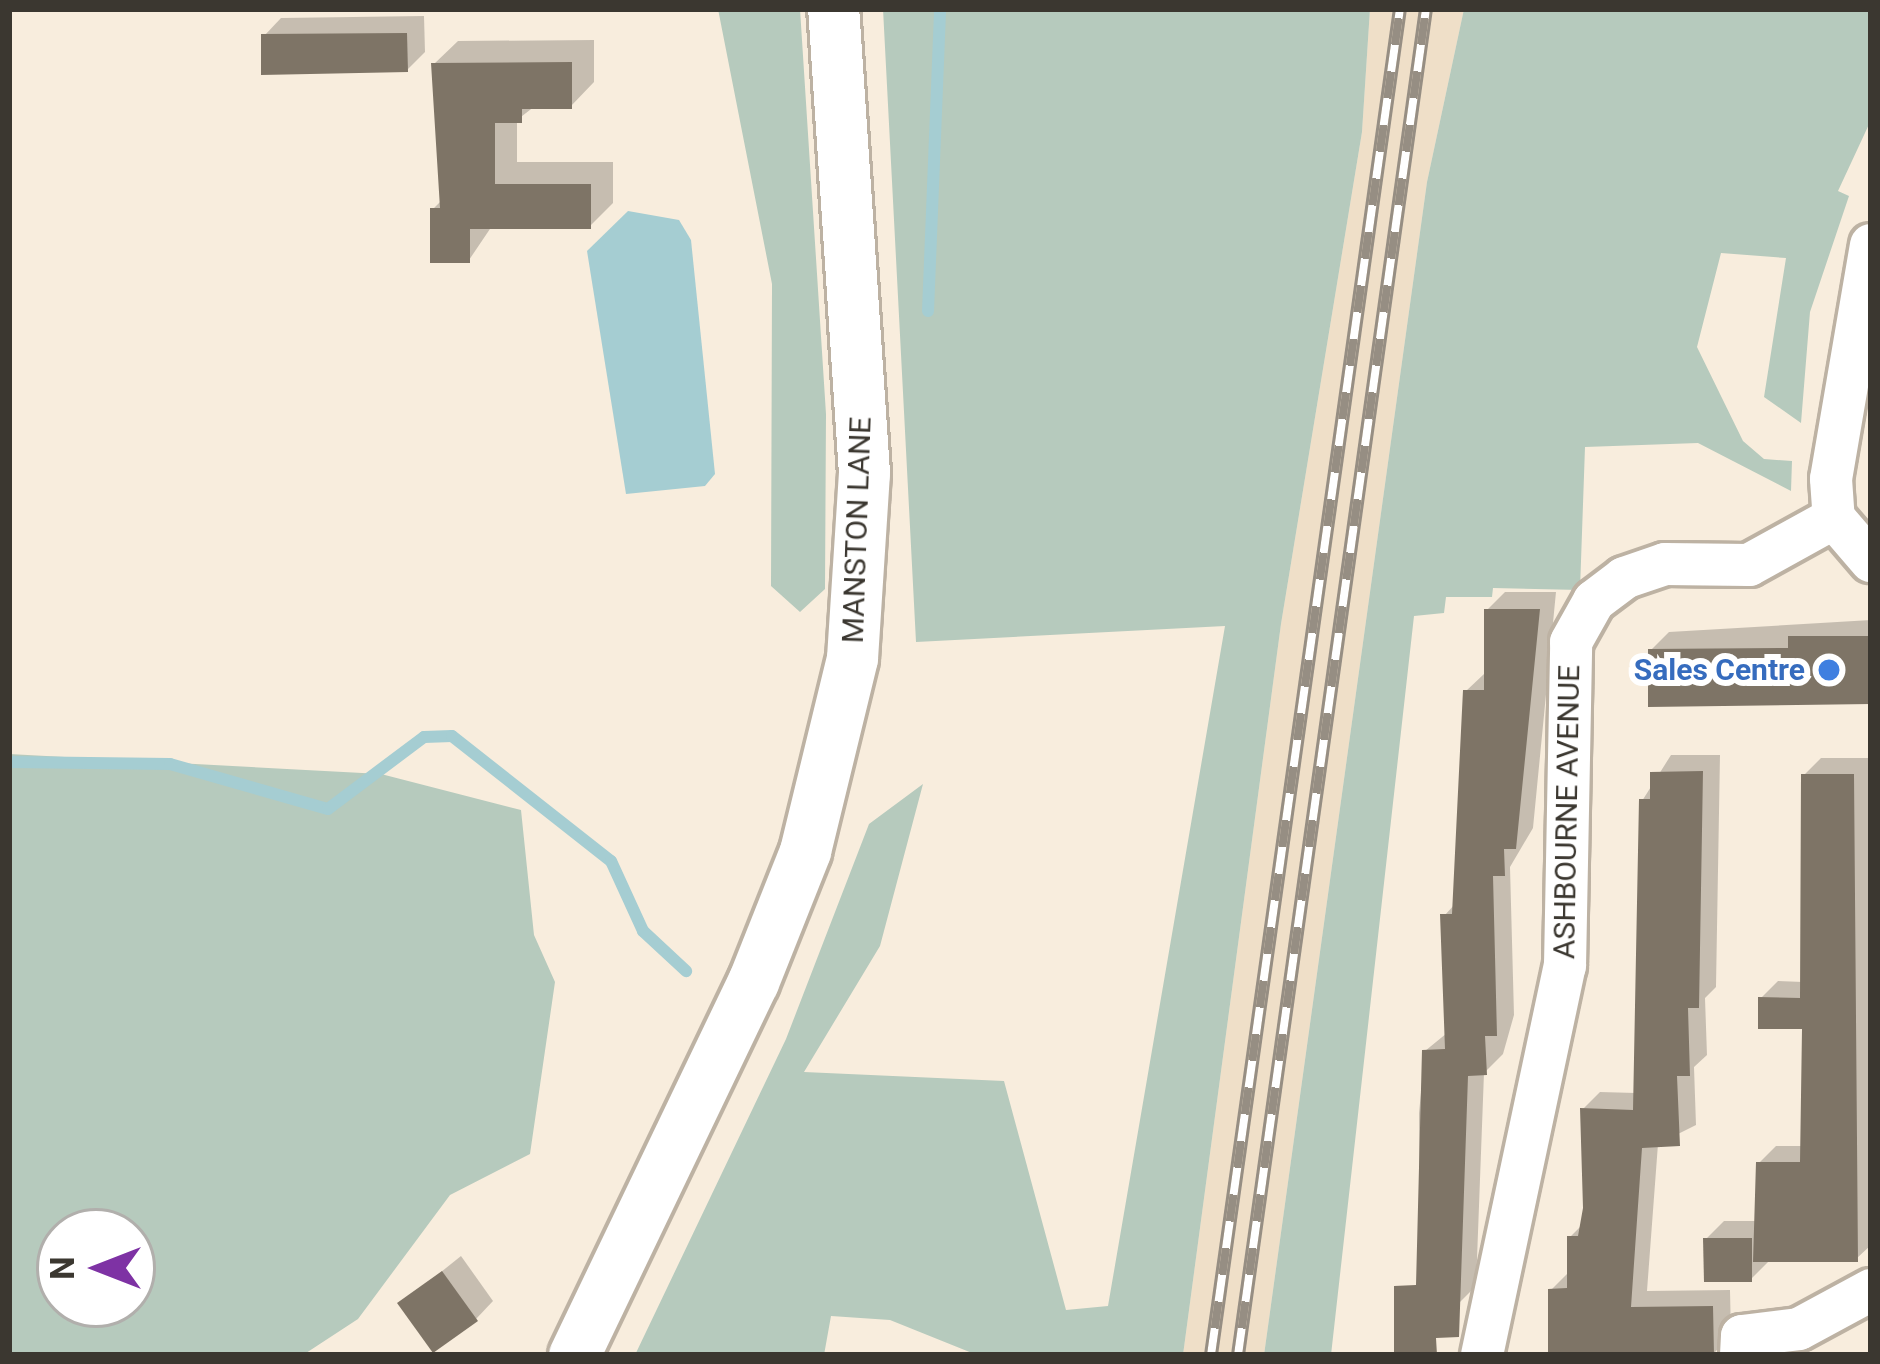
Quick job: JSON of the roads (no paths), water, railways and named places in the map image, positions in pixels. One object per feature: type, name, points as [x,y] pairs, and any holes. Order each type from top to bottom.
[{"type":"street","name":"MANSTON LANE","points":[[574,1355],[753,982],[805,850],[853,658],[863,452],[833,9]]},
{"type":"street","points":[[1871,245],[1831,479],[1834,518],[1871,561]]},
{"type":"street","name":"ASHBOURNE AVENUE","points":[[1482,1355],[1564,965],[1571,642],[1624,578],[1665,564],[1749,565],[1834,518]]},
{"type":"street","points":[[1742,1355],[1742,1336],[1799,1329],[1871,1290]]},
{"type":"water","points":[[628,211],[679,220],[691,240],[715,474],[705,486],[626,494],[587,251]]},
{"type":"waterway","points":[[928,311],[940,9]]},
{"type":"waterway","points":[[9,762],[170,764],[328,809],[424,737],[452,736],[611,861],[643,931],[686,971]]},
{"type":"railway","points":[[1211,1355],[1400,9]]},
{"type":"railway","points":[[1238,1355],[1426,9]]},
{"type":"place","name":"Sales Centre","points":[[1829,670]]}]
